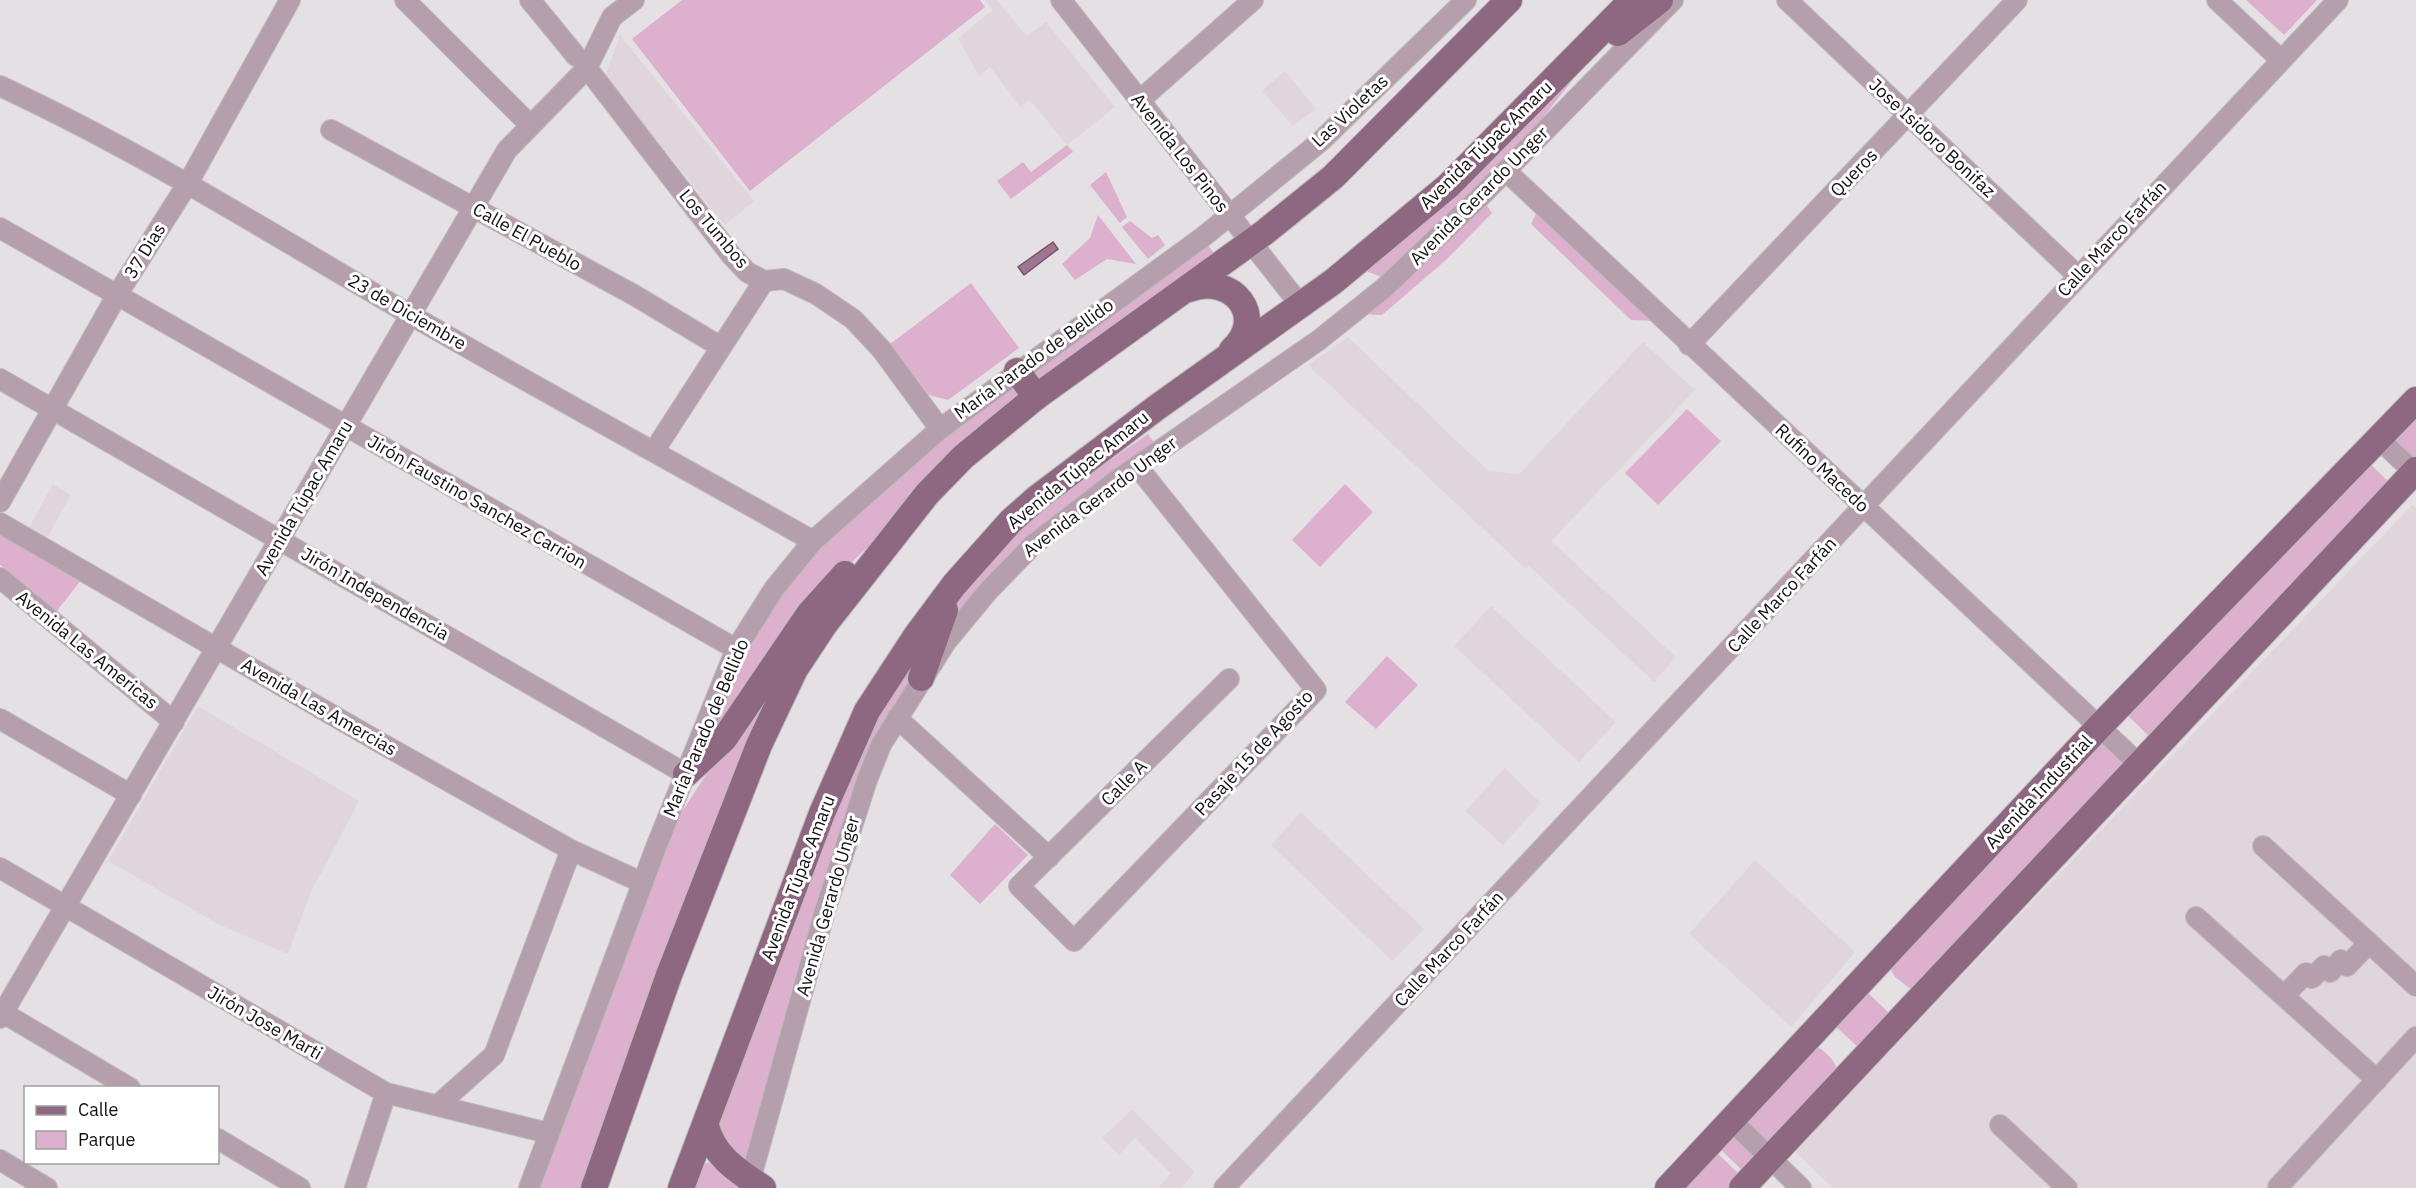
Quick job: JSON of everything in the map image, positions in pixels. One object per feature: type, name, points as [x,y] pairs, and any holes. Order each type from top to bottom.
[{"type":"main road","points":[[687,774],[724,739],[809,614],[963,458],[1036,397],[1250,243],[1333,177],[1509,0]]},
{"type":"main road","name":"Avenida Túpac Amaru","points":[[685,1180],[822,813],[867,711],[916,636],[954,585],[1011,521],[1037,498],[1218,363],[1301,306],[1448,186],[1632,0]]},
{"type":"main road","points":[[1529,104],[1660,0]]},
{"type":"main road","points":[[1181,293],[1200,285],[1216,285],[1231,291],[1242,303],[1246,319],[1243,334],[1235,347],[1218,363]]},
{"type":"main road","points":[[1017,371],[1036,397]]},
{"type":"main road","name":"Avenida Industrial","points":[[1668,1188],[2099,727],[2416,400]]},
{"type":"main road","points":[[1742,1188],[2415,472]]},
{"type":"main road","points":[[594,1188],[669,975],[759,745],[795,669],[824,625],[927,494]]},
{"type":"main road","points":[[921,678],[954,585]]},
{"type":"main road","points":[[706,1126],[718,1153],[749,1181]]},
{"type":"main road","points":[[685,1180],[696,1164],[707,1160],[749,1181]]},
{"type":"street","name":"37 Dias","points":[[0,502],[117,295],[188,183],[290,0]]},
{"type":"street","points":[[405,0],[530,125]]},
{"type":"street","name":"Los Tumbos","points":[[530,0],[582,62],[731,255],[747,272],[764,281],[784,279],[816,294],[853,319],[882,350],[940,429]]},
{"type":"street","name":"Avenida Túpac Amaru","points":[[1,1014],[67,907],[472,206],[507,150],[582,62],[612,17],[634,0]]},
{"type":"street","name":"Avenida Los Pinos","points":[[1060,0],[1301,306]]},
{"type":"street","name":"Las Violetas","points":[[1228,216],[1321,141],[1466,0]]},
{"type":"street","name":"Avenida Gerardo Unger","points":[[749,1181],[847,839],[881,745],[921,678],[946,642],[1022,556],[1137,466],[1364,306],[1453,224],[1673,0]]},
{"type":"street","name":"Jose Isidoro Bonifaz","points":[[1786,0],[2077,275]]},
{"type":"street","name":"Queros","points":[[1689,345],[2017,0]]},
{"type":"street","points":[[2217,0],[2281,60]]},
{"type":"street","name":"Calle Marco Farfán","points":[[1224,1188],[1864,507],[2077,275],[2338,0]]},
{"type":"street","points":[[1139,101],[1248,2]]},
{"type":"street","name":"23 de Diciembre","points":[[0,86],[52,109],[188,183],[410,315],[813,541]]},
{"type":"street","name":"Calle El Pueblo","points":[[330,130],[634,295],[721,347]]},
{"type":"street","name":"Rufino Macedo","points":[[1506,171],[1689,345],[2140,765]]},
{"type":"street","name":"María Parado de Bellido","points":[[529,1188],[643,883],[736,649],[774,589],[813,541],[940,429],[1228,216]]},
{"type":"street","name":"Jirón Faustino Sanchez Carrion","points":[[0,228],[736,649]]},
{"type":"street","points":[[654,451],[764,281]]},
{"type":"street","name":"Jirón Independencia","points":[[0,379],[687,774]]},
{"type":"street","points":[[2379,439],[2415,472]]},
{"type":"street","name":"Pasaje 15 de Agosto","points":[[1019,886],[1074,940],[1316,690],[1137,466]]},
{"type":"street","name":"Avenida Las Amercias","points":[[0,523],[571,850],[643,883]]},
{"type":"street","name":"Avenida Las Americas","points":[[0,578],[174,722]]},
{"type":"street","name":"Calle A","points":[[1019,886],[1229,679]]},
{"type":"street","points":[[897,718],[1048,857]]},
{"type":"street","points":[[0,719],[131,795]]},
{"type":"street","points":[[2263,846],[2416,986]]},
{"type":"street","points":[[438,1105],[494,1055],[571,850]]},
{"type":"street","name":"Jirón Jose Marti","points":[[0,868],[386,1093],[548,1133]]},
{"type":"street","points":[[2196,917],[2377,1080]]},
{"type":"street","points":[[2284,996],[2306,973],[2312,978],[2324,966],[2330,972],[2341,960],[2348,966],[2369,943]]},
{"type":"street","points":[[1,1014],[127,1086]]},
{"type":"street","points":[[2278,1187],[2416,1037]]},
{"type":"street","points":[[355,1188],[386,1093]]},
{"type":"street","points":[[1731,1120],[1801,1188]]},
{"type":"street","points":[[2000,1125],[2067,1188]]},
{"type":"street","points":[[219,1140],[300,1188]]},
{"type":"street","points":[[0,1160],[46,1188]]},
{"type":"shaded area","points":[[985,0],[997,0],[1026,36],[1046,22],[1115,107],[1067,145],[1030,100],[1020,107],[990,67],[979,76],[958,38],[993,10]]},
{"type":"shaded area","points":[[620,35],[754,201],[725,225],[605,76]]},
{"type":"shaded area","points":[[1285,71],[1316,109],[1293,126],[1262,91]]},
{"type":"shaded area","points":[[1053,242],[1058,249],[1024,275],[1018,267]]},
{"type":"shaded area","points":[[1348,337],[1488,471],[1519,474],[1643,342],[1695,390],[1551,541],[1676,657],[1654,682],[1529,566],[1526,569],[1308,365]]},
{"type":"shaded area","points":[[53,484],[71,495],[47,538],[29,528]]},
{"type":"shaded area","points":[[2412,505],[2416,508],[2416,1188],[1833,1188],[1794,1151]]},
{"type":"shaded area","points":[[1491,606],[1616,722],[1579,762],[1454,646]]},
{"type":"shaded area","points":[[198,706],[359,801],[311,892],[288,954],[220,925],[108,861]]},
{"type":"shaded area","points":[[1505,768],[1541,803],[1503,845],[1465,811]]},
{"type":"shaded area","points":[[1301,812],[1424,929],[1392,961],[1271,845]]},
{"type":"shaded area","points":[[1755,860],[1855,952],[1791,1027],[1689,934]]},
{"type":"shaded area","points":[[1132,1109],[1195,1172],[1181,1188],[1158,1188],[1171,1173],[1135,1138],[1119,1155],[1102,1138]]},
{"type":"green space","points":[[682,0],[980,0],[985,7],[750,191],[632,39]]},
{"type":"green space","points":[[2246,0],[2317,0],[2284,35]]},
{"type":"green space","points":[[1583,67],[1503,168],[1386,283],[1379,276],[1358,268]]},
{"type":"green space","points":[[1067,145],[1073,152],[1011,199],[997,181],[1023,162],[1031,172]]},
{"type":"green space","points":[[1106,172],[1127,217],[1120,223],[1090,185]]},
{"type":"green space","points":[[1482,198],[1492,213],[1447,259],[1382,315],[1357,314]]},
{"type":"green space","points":[[1540,206],[1661,321],[1631,320],[1531,224]]},
{"type":"green space","points":[[1098,215],[1136,264],[1107,259],[1075,280],[1062,264],[1090,238]]},
{"type":"green space","points":[[1130,221],[1152,238],[1158,235],[1165,245],[1148,259],[1122,227]]},
{"type":"green space","points":[[1203,239],[1220,261],[1050,384],[1031,378],[1032,363]]},
{"type":"green space","points":[[971,283],[1019,348],[948,400],[929,395],[890,344]]},
{"type":"green space","points":[[1014,379],[1026,394],[846,568],[676,806],[739,650],[816,543]]},
{"type":"green space","points":[[2416,400],[2416,463],[2384,433]]},
{"type":"green space","points":[[1687,409],[1721,441],[1658,505],[1625,473]]},
{"type":"green space","points":[[1148,434],[1157,447],[1130,467],[945,638],[956,585],[1092,459],[1099,468]]},
{"type":"green space","points":[[2363,457],[2394,487],[2155,742],[2121,709]]},
{"type":"green space","points":[[1345,484],[1373,512],[1320,567],[1292,540]]},
{"type":"green space","points":[[0,531],[85,575],[56,612],[0,565]]},
{"type":"green space","points":[[943,607],[917,677],[879,744],[749,1174],[713,1138],[869,712]]},
{"type":"green space","points":[[816,612],[590,1188],[533,1188],[660,846],[771,674]]},
{"type":"green space","points":[[1387,656],[1418,685],[1376,729],[1345,702]]},
{"type":"green space","points":[[2099,732],[2135,766],[1912,990],[1895,977],[1890,968]]},
{"type":"green space","points":[[995,824],[1028,855],[980,904],[950,875]]},
{"type":"green space","points":[[1866,991],[1889,1013],[1858,1047],[1834,1025]]},
{"type":"green space","points":[[1816,1046],[1832,1059],[1839,1078],[1770,1154],[1734,1120]]},
{"type":"green space","points":[[1731,1123],[1767,1157],[1749,1177],[1713,1142]]},
{"type":"green space","points":[[1710,1146],[1745,1180],[1738,1188],[1670,1188]]},
{"type":"green space","points":[[713,1163],[745,1188],[684,1188],[702,1164]]}]
